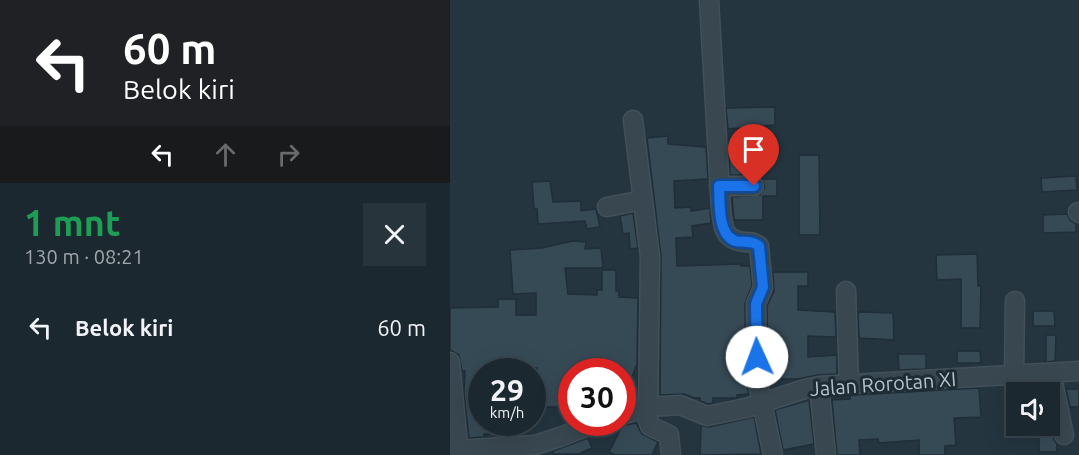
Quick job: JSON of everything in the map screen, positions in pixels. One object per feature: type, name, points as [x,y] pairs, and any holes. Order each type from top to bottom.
[{"type":"street","points":[[709,0],[723,226],[728,236],[735,241],[755,243],[759,246],[761,255],[763,287],[757,299],[757,379],[773,455]]},
{"type":"street","points":[[633,120],[650,262],[648,407],[650,426],[669,435],[671,455]]},
{"type":"street","points":[[719,186],[754,186]]},
{"type":"street","points":[[608,207],[643,200]]},
{"type":"street","points":[[846,291],[849,385]]},
{"type":"street","points":[[1014,375],[1015,301]]},
{"type":"street","points":[[450,362],[458,452],[536,445],[563,436]]},
{"type":"street","name":"Jalan Rorotan XI","points":[[636,411],[648,407],[680,405],[707,416],[762,404],[819,386],[1079,371]]},
{"type":"street","points":[[1051,373],[1064,435]]},
{"type":"street","points":[[819,386],[826,455]]},
{"type":"building","points":[[775,107],[775,125],[728,129],[726,108]]},
{"type":"building","points":[[668,136],[668,144],[706,147],[708,179],[674,181],[675,208],[691,207],[691,211],[710,208],[711,223],[692,226],[693,237],[676,238],[677,266],[741,264],[741,266],[750,266],[752,285],[745,304],[746,379],[749,394],[737,395],[737,398],[713,398],[713,403],[708,404],[700,401],[700,398],[684,394],[660,395],[661,256],[647,138]]},
{"type":"building","points":[[729,148],[742,148],[741,175],[730,175]]},
{"type":"building","points":[[799,155],[819,155],[820,235],[799,235]]},
{"type":"building","points":[[1076,176],[1077,190],[1042,192],[1041,178]]},
{"type":"building","points":[[762,179],[777,179],[777,196],[763,196],[763,220],[734,220],[732,197],[760,195],[765,187]]},
{"type":"building","points":[[550,181],[553,202],[581,201],[581,211],[596,209],[600,227],[587,229],[585,221],[538,224],[537,209],[534,209],[532,182]]},
{"type":"building","points":[[633,213],[638,248],[630,249],[629,233],[623,234],[620,216]]},
{"type":"building","points":[[1067,214],[1076,224],[1076,232],[1043,233],[1043,215]]},
{"type":"building","points":[[572,241],[586,242],[585,249],[601,248],[603,268],[565,268],[568,294],[597,295],[597,290],[602,290],[602,270],[616,270],[616,291],[619,291],[619,297],[638,298],[636,366],[636,358],[558,358],[558,407],[546,407],[546,358],[468,358],[468,429],[464,393],[465,371],[462,371],[459,355],[450,350],[450,308],[498,307],[498,299],[516,299],[516,315],[536,315],[536,293],[513,294],[510,250],[542,248]]},
{"type":"building","points":[[977,254],[978,286],[981,286],[980,328],[961,328],[961,279],[937,280],[936,255]]},
{"type":"building","points":[[773,272],[808,272],[808,286],[798,286],[798,310],[835,312],[836,337],[808,336],[808,357],[837,355],[837,374],[798,379],[768,379],[767,306],[774,291]]},
{"type":"building","points":[[1033,311],[1054,311],[1055,326],[1033,326]]},
{"type":"building","points":[[858,312],[893,313],[894,340],[859,338]]},
{"type":"building","points":[[1046,335],[1056,335],[1055,361],[1046,362]]},
{"type":"building","points":[[957,351],[980,351],[981,363],[957,363]]},
{"type":"building","points":[[898,354],[926,354],[926,369],[899,370]]},
{"type":"building","points":[[979,388],[981,417],[954,418],[956,445],[945,446],[945,455],[919,455],[919,440],[879,443],[878,439],[859,440],[860,455],[837,455],[832,400],[850,399],[853,395]]},
{"type":"building","points":[[1066,389],[1079,389],[1079,407],[1070,407]]},
{"type":"building","points":[[809,400],[814,444],[783,450],[775,410]]},
{"type":"building","points":[[754,417],[761,454],[700,455],[701,426],[709,427]]},
{"type":"building","points":[[636,423],[642,434],[658,442],[652,455],[615,455],[609,452],[617,436],[636,436]]},
{"type":"building","points":[[469,436],[484,436],[484,437],[469,438]]},
{"type":"building","points":[[1039,436],[1053,436],[1057,444],[1057,452],[1039,452]]},
{"type":"building","points":[[588,438],[592,448],[579,454],[553,454],[553,451]]},
{"type":"route","points":[[754,186],[719,186],[723,226],[728,236],[735,241],[755,243],[759,246],[763,287],[756,304],[757,357]]}]
